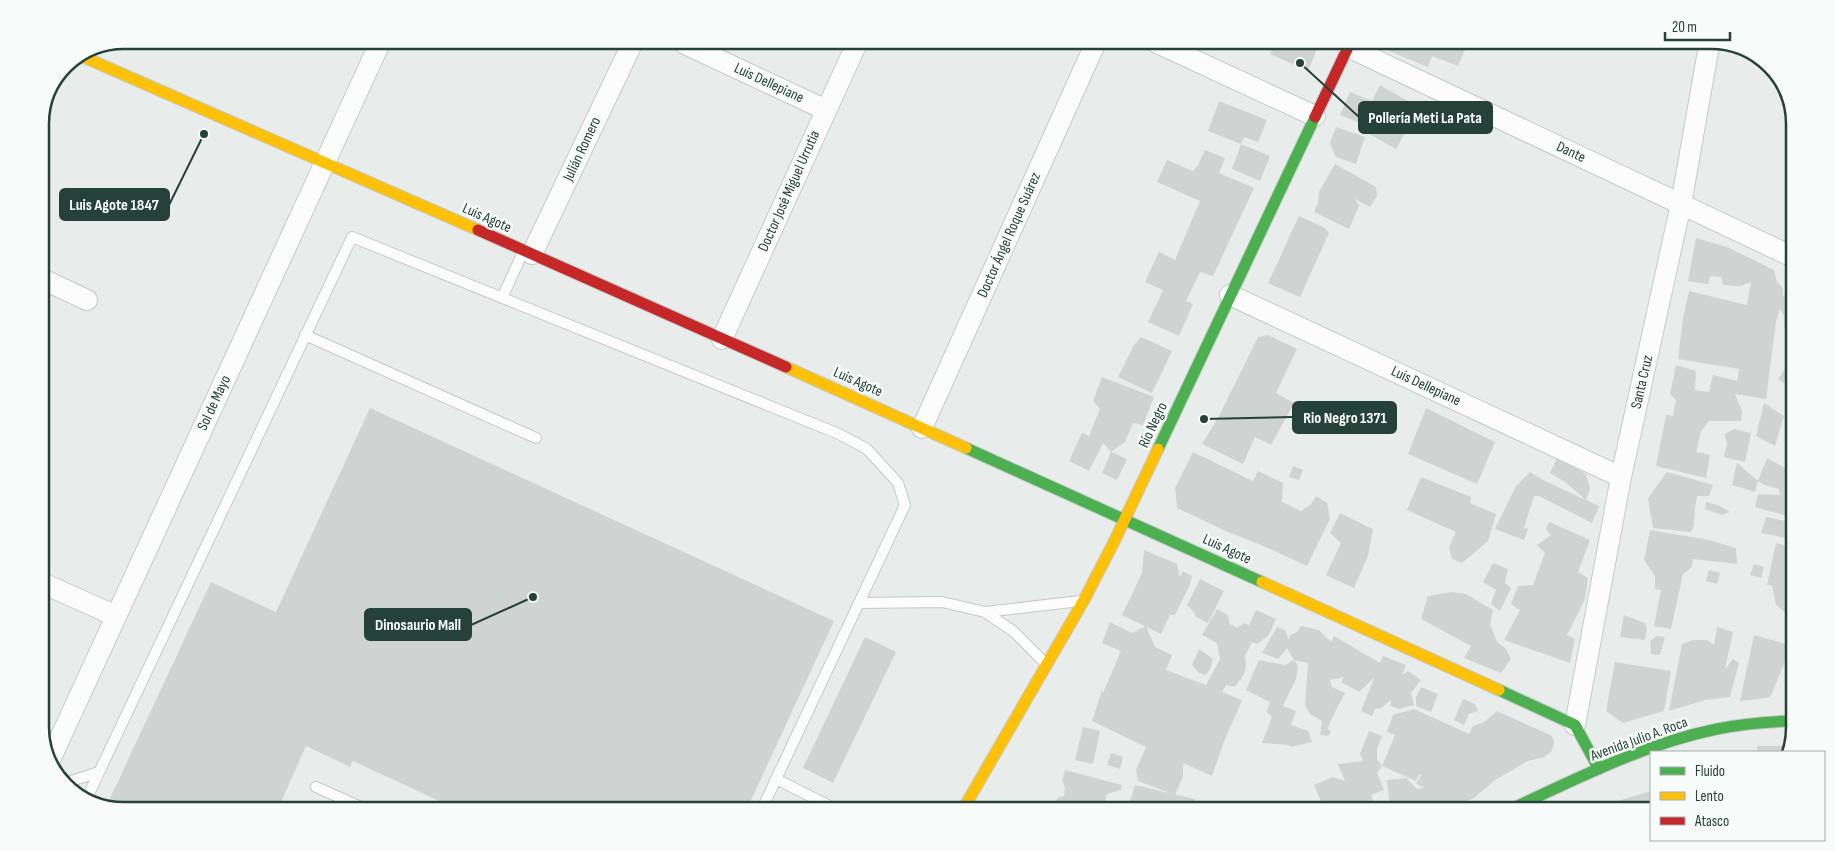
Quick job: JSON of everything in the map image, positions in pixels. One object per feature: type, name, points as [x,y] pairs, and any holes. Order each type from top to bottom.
[{"type":"main road","name":"Río Negro","points":[[967,802],[1084,600],[1124,520],[1347,49]]},
{"type":"main road","name":"Luis Agote","points":[[87,58],[325,162],[922,428],[1575,725]]},
{"type":"main road","name":"Avenida Julio A. Roca","points":[[1527,802],[1599,769],[1662,745],[1724,726],[1767,721],[1786,721]]},
{"type":"main road","points":[[1575,725],[1599,769]]},
{"type":"street","name":"Sol de Mayo","points":[[54,752],[377,49]]},
{"type":"street","name":"Julián Romero","points":[[528,252],[630,49]]},
{"type":"street","name":"Luis Dellepiane","points":[[696,49],[826,110]]},
{"type":"street","name":"Doctor José Miguel Urrutia","points":[[722,339],[853,49]]},
{"type":"street","name":"Doctor Ángel Roque Suárez","points":[[922,428],[1093,49]]},
{"type":"street","points":[[1170,49],[1315,116]]},
{"type":"street","name":"Dante","points":[[1359,49],[1786,253]]},
{"type":"street","name":"Santa Cruz","points":[[1575,725],[1621,477],[1681,204],[1708,49]]},
{"type":"street","points":[[49,282],[87,300]]},
{"type":"street","name":"Luis Dellepiane","points":[[1230,295],[1621,477]]},
{"type":"street","points":[[49,586],[116,616]]},
{"type":"lane","points":[[89,794],[352,237],[839,434],[867,449],[898,484],[905,505],[765,802]]},
{"type":"lane","points":[[502,298],[528,252]]},
{"type":"lane","points":[[305,335],[536,438]]},
{"type":"lane","points":[[860,603],[942,602],[985,612],[1084,600]]},
{"type":"lane","points":[[985,612],[1013,631],[1047,666]]},
{"type":"lane","points":[[71,781],[99,772]]},
{"type":"lane","points":[[776,779],[822,802]]},
{"type":"lane","points":[[316,788],[349,802]]},
{"type":"building","points":[[1272,49],[1317,49],[1308,71],[1270,54]]},
{"type":"building","points":[[1384,49],[1465,49],[1458,66],[1432,56],[1428,67]]},
{"type":"building","points":[[1380,85],[1420,108],[1396,149],[1366,132],[1362,124],[1340,115],[1350,92],[1372,101]]},
{"type":"building","points":[[1219,101],[1267,120],[1258,142],[1244,137],[1241,144],[1208,131]]},
{"type":"building","points":[[1336,127],[1365,137],[1356,164],[1336,157],[1330,143]]},
{"type":"building","points":[[1241,144],[1270,156],[1260,181],[1232,169]]},
{"type":"building","points":[[1205,150],[1225,158],[1219,173],[1254,188],[1213,276],[1200,272],[1186,301],[1193,304],[1179,336],[1148,322],[1163,290],[1145,282],[1159,252],[1175,260],[1200,201],[1157,182],[1167,160],[1193,171]]},
{"type":"building","points":[[1335,164],[1376,187],[1377,196],[1370,207],[1355,199],[1359,206],[1349,229],[1314,212],[1318,203],[1319,192]]},
{"type":"building","points":[[1299,216],[1325,228],[1329,233],[1300,297],[1268,283]]},
{"type":"building","points":[[1696,238],[1727,247],[1774,270],[1777,282],[1783,288],[1783,296],[1786,294],[1786,328],[1784,328],[1784,316],[1780,309],[1776,322],[1766,399],[1735,394],[1742,411],[1741,421],[1709,421],[1701,431],[1696,452],[1710,455],[1706,478],[1656,466],[1666,415],[1673,416],[1676,400],[1670,394],[1676,365],[1696,371],[1695,390],[1709,392],[1713,375],[1737,381],[1739,369],[1678,359],[1683,318],[1689,291],[1747,305],[1751,282],[1740,286],[1723,285],[1721,277],[1710,276],[1708,284],[1688,281]]},
{"type":"building","points":[[1268,335],[1297,349],[1276,393],[1294,403],[1271,445],[1255,437],[1243,464],[1202,444],[1218,418],[1258,337]]},
{"type":"building","points":[[1141,337],[1172,351],[1152,393],[1118,377],[1134,345]]},
{"type":"building","points":[[1786,366],[1786,383],[1778,380]]},
{"type":"building","points":[[1102,377],[1154,397],[1143,425],[1133,423],[1125,442],[1111,452],[1103,443],[1089,471],[1069,461],[1082,433],[1089,436],[1100,409],[1093,401]]},
{"type":"building","points":[[1764,403],[1784,416],[1775,446],[1756,436]]},
{"type":"building","points":[[370,408],[834,621],[750,802],[442,802],[353,761],[350,767],[306,746],[281,802],[109,801],[211,582],[276,612]]},
{"type":"building","points":[[1426,408],[1495,442],[1477,484],[1408,454]]},
{"type":"building","points":[[1734,429],[1751,433],[1745,462],[1724,457],[1727,444],[1725,434]]},
{"type":"building","points":[[1111,452],[1127,459],[1117,480],[1102,473]]},
{"type":"building","points":[[1193,452],[1253,481],[1258,471],[1283,483],[1282,502],[1301,511],[1311,504],[1316,496],[1327,503],[1330,519],[1307,566],[1177,508],[1175,488]]},
{"type":"building","points":[[1557,458],[1586,474],[1590,489],[1586,500],[1565,482],[1550,473]]},
{"type":"building","points":[[1767,458],[1786,468],[1786,516],[1755,507],[1758,494],[1780,495],[1779,489],[1764,485],[1758,481]]},
{"type":"building","points":[[1737,463],[1758,481],[1755,492],[1732,485]]},
{"type":"building","points":[[1293,466],[1303,470],[1299,480],[1289,477]]},
{"type":"building","points":[[1530,472],[1599,506],[1592,523],[1539,496],[1534,496],[1524,528],[1528,529],[1524,540],[1495,529],[1516,486]]},
{"type":"building","points":[[1667,472],[1713,485],[1709,496],[1697,496],[1694,525],[1691,532],[1653,528],[1648,498]]},
{"type":"building","points":[[1421,477],[1471,497],[1470,503],[1496,514],[1488,541],[1462,563],[1452,559],[1449,547],[1456,532],[1407,510]]},
{"type":"building","points":[[1706,502],[1718,505],[1730,512],[1722,515],[1705,509]]},
{"type":"building","points":[[1340,513],[1373,529],[1368,556],[1354,588],[1326,575],[1341,543],[1330,533]]},
{"type":"building","points":[[1766,517],[1786,521],[1786,538],[1761,533]]},
{"type":"building","points":[[1549,522],[1590,540],[1578,572],[1588,578],[1585,599],[1567,635],[1575,639],[1570,663],[1504,640],[1520,610],[1511,604],[1518,586],[1533,585],[1545,553],[1537,545],[1551,535],[1546,529]]},
{"type":"building","points":[[1650,530],[1709,540],[1736,548],[1737,564],[1693,559],[1692,567],[1683,574],[1671,629],[1654,626],[1661,590],[1655,589],[1655,576],[1644,560]]},
{"type":"building","points":[[1776,543],[1786,546],[1786,613],[1776,605],[1772,585],[1767,585]]},
{"type":"building","points":[[1144,550],[1177,564],[1180,577],[1183,571],[1192,576],[1190,585],[1175,615],[1170,615],[1161,634],[1122,615],[1142,573]]},
{"type":"building","points":[[1493,563],[1508,569],[1505,583],[1511,588],[1500,611],[1491,604],[1496,590],[1483,582]]},
{"type":"building","points":[[1754,564],[1764,567],[1761,578],[1750,575]]},
{"type":"building","points":[[1709,570],[1720,573],[1717,584],[1706,581]]},
{"type":"building","points":[[1200,579],[1224,591],[1208,623],[1196,617],[1187,605]]},
{"type":"building","points":[[1451,592],[1466,594],[1493,610],[1490,624],[1497,642],[1506,649],[1511,659],[1501,673],[1464,658],[1471,646],[1421,619],[1428,596]]},
{"type":"building","points":[[1217,609],[1228,615],[1230,624],[1237,628],[1244,623],[1249,625],[1256,610],[1276,619],[1269,635],[1257,644],[1252,642],[1245,656],[1244,674],[1235,687],[1226,685],[1222,692],[1242,700],[1223,744],[1212,776],[1183,763],[1183,776],[1175,795],[1138,781],[1136,770],[1146,747],[1092,721],[1102,690],[1103,693],[1121,651],[1102,643],[1110,622],[1132,633],[1146,626],[1155,647],[1172,655],[1166,670],[1206,685],[1220,659],[1217,643],[1202,635]]},
{"type":"building","points":[[1624,615],[1645,623],[1647,629],[1645,640],[1620,637]]},
{"type":"building","points":[[1301,626],[1319,630],[1331,642],[1334,636],[1380,663],[1383,656],[1406,665],[1402,675],[1408,671],[1421,680],[1411,693],[1414,705],[1399,709],[1391,706],[1391,700],[1381,708],[1375,709],[1372,716],[1361,711],[1374,678],[1359,692],[1341,682],[1344,677],[1330,680],[1332,687],[1345,693],[1330,722],[1328,729],[1331,732],[1328,736],[1320,735],[1322,721],[1310,714],[1305,705],[1308,663],[1294,660],[1287,648],[1278,659],[1262,653],[1277,627],[1285,630],[1289,640],[1290,635],[1297,632]]},
{"type":"building","points":[[1717,627],[1733,632],[1725,669],[1733,659],[1739,663],[1730,697],[1705,700],[1669,711],[1682,644],[1693,640],[1707,640],[1714,645]]},
{"type":"building","points":[[1754,635],[1786,644],[1786,659],[1771,696],[1740,701]]},
{"type":"building","points":[[1657,636],[1665,637],[1660,655],[1651,654],[1650,641]]},
{"type":"building","points":[[865,637],[896,652],[833,783],[803,768]]},
{"type":"building","points":[[1199,649],[1213,659],[1206,675],[1199,673],[1192,665]]},
{"type":"building","points":[[1259,660],[1285,665],[1294,660],[1298,666],[1296,679],[1283,706],[1296,711],[1291,725],[1308,731],[1312,742],[1291,747],[1288,745],[1262,743],[1272,717],[1267,712],[1270,702],[1246,690]]},
{"type":"building","points":[[1615,662],[1671,671],[1664,711],[1623,723],[1606,711]]},
{"type":"building","points":[[1421,687],[1438,694],[1431,712],[1416,706],[1416,697]]},
{"type":"building","points":[[1463,699],[1475,704],[1478,711],[1469,714],[1464,725],[1454,720]]},
{"type":"building","points":[[1414,709],[1469,734],[1473,726],[1484,722],[1497,711],[1552,736],[1554,742],[1552,751],[1544,757],[1528,761],[1495,780],[1474,798],[1464,802],[1390,802],[1387,780],[1406,778],[1417,789],[1425,788],[1416,784],[1421,775],[1419,774],[1416,781],[1382,766],[1395,735],[1387,732],[1393,715]]},
{"type":"building","points":[[1083,727],[1100,731],[1093,764],[1075,760]]},
{"type":"building","points":[[1369,731],[1382,736],[1377,749],[1377,759],[1382,766],[1377,773],[1384,790],[1371,795],[1374,802],[1321,802],[1314,785],[1333,777],[1345,781],[1338,764],[1363,761],[1360,754]]},
{"type":"building","points":[[1757,746],[1784,746],[1782,751],[1757,751]]},
{"type":"building","points":[[1111,753],[1123,757],[1120,769],[1107,765]]},
{"type":"building","points":[[1065,770],[1122,785],[1121,790],[1107,794],[1105,802],[1056,802],[1057,798],[1064,796],[1065,787],[1062,781]]},
{"type":"building","points":[[1135,785],[1195,799],[1194,802],[1130,801]]},
{"type":"building","points":[[1650,791],[1650,802],[1614,802]]},
{"type":"traffic: fast","points":[[1158,449],[1315,117]]},
{"type":"traffic: fast","points":[[966,448],[1262,582]]},
{"type":"traffic: fast","points":[[1499,690],[1575,725],[1599,769]]},
{"type":"traffic: fast","points":[[1526,802],[1583,775],[1662,744],[1726,727],[1786,721]]},
{"type":"traffic: slow","points":[[87,58],[478,230]]},
{"type":"traffic: slow","points":[[786,367],[966,448]]},
{"type":"traffic: slow","points":[[967,802],[1084,600],[1158,449]]},
{"type":"traffic: slow","points":[[1262,582],[1499,690]]},
{"type":"traffic: jam","points":[[1315,117],[1347,49]]},
{"type":"traffic: jam","points":[[478,230],[786,367]]},
{"type":"place","name":"Pollería Meti La Pata","points":[[1300,63]]},
{"type":"place","name":"Luis Agote 1847","points":[[204,134]]},
{"type":"place","name":"Rio Negro 1371","points":[[1204,419]]},
{"type":"place","name":"Dinosaurio Mall","points":[[533,597]]}]
